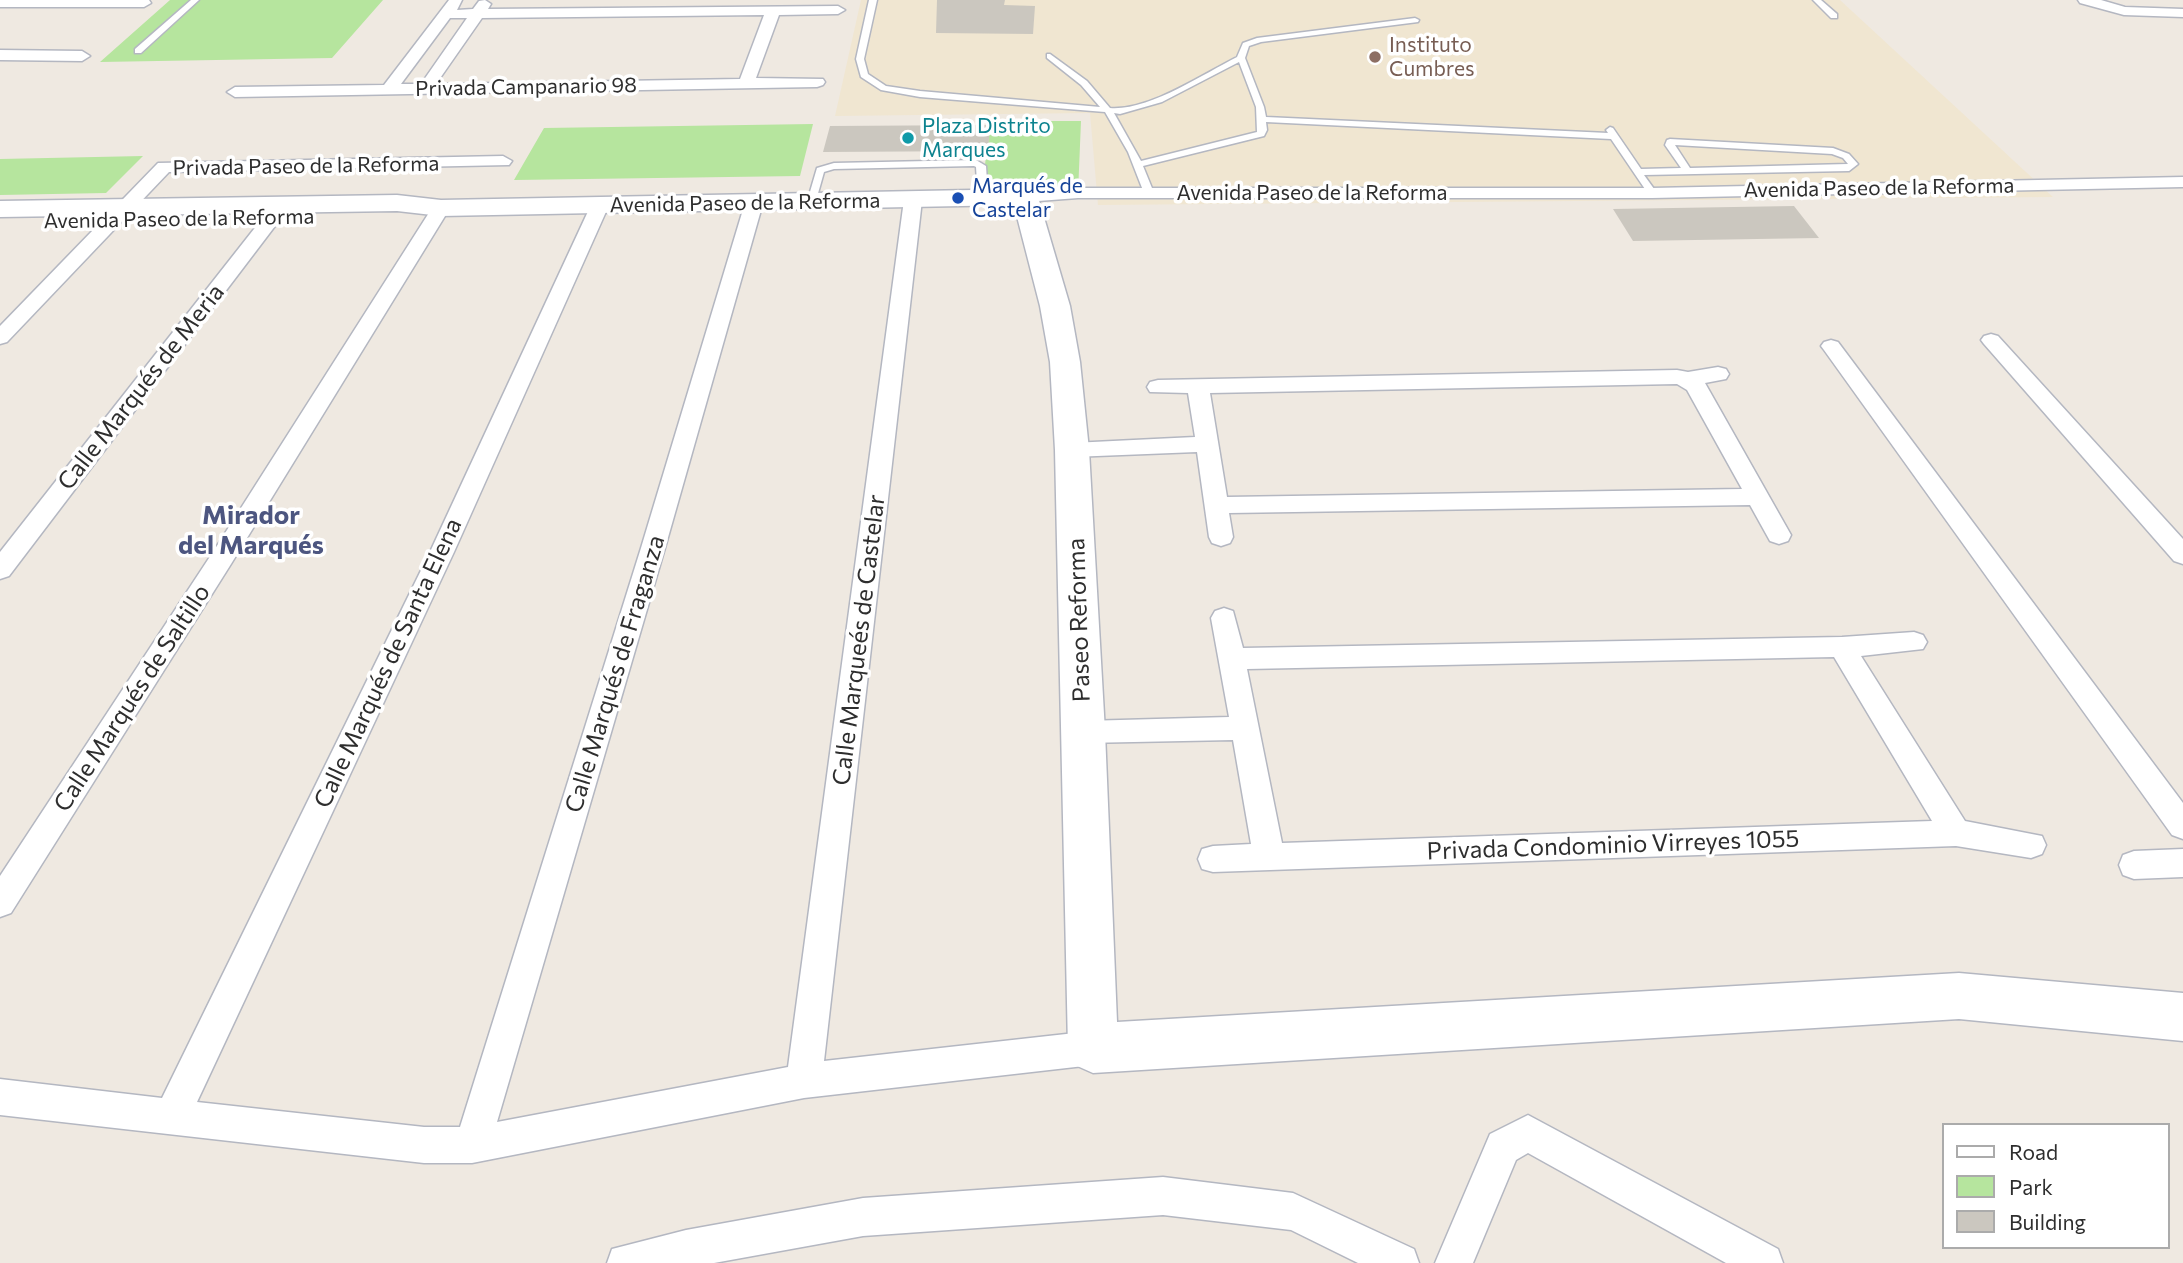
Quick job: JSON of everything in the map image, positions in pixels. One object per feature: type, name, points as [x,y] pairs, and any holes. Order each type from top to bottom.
[{"type":"street","points":[[389,89],[457,0]]},
{"type":"street","points":[[425,89],[487,0]]},
{"type":"street","points":[[2085,0],[2124,11],[2183,13]]},
{"type":"street","points":[[0,3],[144,3]]},
{"type":"street","points":[[447,14],[838,10]]},
{"type":"street","points":[[746,83],[773,11]]},
{"type":"street","points":[[0,55],[82,56]]},
{"type":"street","name":"Privada Campanario 98","points":[[235,92],[817,82]]},
{"type":"street","name":"Privada Paseo de la Reforma","points":[[120,214],[164,167],[503,161]]},
{"type":"street","name":"Avenida Paseo de la Reforma","points":[[0,222],[120,214],[277,211],[392,216],[441,208],[1149,193],[1652,193],[2183,182]]},
{"type":"street","name":"Paseo Reforma","points":[[1025,197],[1055,306],[1065,362],[1072,450],[1084,732],[1093,1048]]},
{"type":"street","name":"Calle Marqueés de Castelar","points":[[804,1081],[913,200]]},
{"type":"street","name":"Calle Marqués de Fraganza","points":[[472,1145],[653,548],[754,203]]},
{"type":"street","name":"Calle Marqués de Santa Elena","points":[[171,1118],[442,552],[600,205]]},
{"type":"street","name":"Calle Marqués de Saltillo","points":[[0,903],[222,558],[441,208]]},
{"type":"street","name":"Avenida Paseo de la Reforma","points":[[0,209],[120,214]]},
{"type":"street","name":"Calle Marqués de Meria","points":[[0,570],[277,211]]},
{"type":"street","points":[[0,338],[120,214]]},
{"type":"street","points":[[1991,340],[2183,555]]},
{"type":"street","points":[[1831,346],[2183,826]]},
{"type":"street","points":[[1158,387],[1663,377],[1688,379],[1718,374]]},
{"type":"street","points":[[1688,379],[1696,386],[1779,535]]},
{"type":"street","points":[[1198,386],[1221,537]]},
{"type":"street","points":[[1072,450],[1208,444]]},
{"type":"street","points":[[1218,505],[1757,497]]},
{"type":"street","points":[[1224,618],[1269,857]]},
{"type":"street","points":[[1232,659],[1842,647],[1914,642]]},
{"type":"street","points":[[1842,647],[1956,833]]},
{"type":"street","points":[[1084,732],[1245,729]]},
{"type":"street","name":"Privada Condominio Virreyes 1055","points":[[1213,859],[1956,833],[2031,845]]},
{"type":"street","points":[[2134,865],[2183,863]]},
{"type":"street","points":[[0,1097],[424,1145],[472,1145],[804,1081],[1093,1048],[1959,996],[2183,1017]]},
{"type":"street","points":[[1454,1263],[1503,1147],[1528,1133],[1764,1263]]},
{"type":"street","points":[[626,1263],[686,1249],[863,1217],[1163,1196],[1293,1212],[1400,1263]]},
{"type":"lane","points":[[138,51],[195,0]]},
{"type":"lane","points":[[873,0],[860,59],[864,75],[884,88],[920,94],[1109,110],[1140,107],[1241,58]]},
{"type":"lane","points":[[1817,0],[1834,16]]},
{"type":"lane","points":[[1139,164],[1261,134],[1262,119],[1241,58],[1246,45],[1260,40],[1415,20]]},
{"type":"lane","points":[[1050,56],[1083,79],[1109,110],[1139,164],[1149,193]]},
{"type":"lane","points":[[1262,119],[1613,136]]},
{"type":"lane","points":[[1607,126],[1652,193]]},
{"type":"lane","points":[[1637,172],[1688,172],[1849,168],[1853,164],[1846,156],[1833,151],[1670,142],[1688,172]]},
{"type":"lane","points":[[812,202],[820,170],[824,167],[847,165],[976,163],[981,166],[983,198]]},
{"type":"shaded area","name":"Instituto Cumbres","points":[[861,0],[1840,0],[2053,197],[1098,205],[1090,113],[835,116]]},
{"type":"green space","points":[[170,0],[383,0],[332,58],[100,62]]},
{"type":"green space","points":[[991,121],[1081,121],[1078,193],[981,193]]},
{"type":"green space","points":[[813,124],[800,176],[514,180],[544,128]]},
{"type":"green space","points":[[143,156],[106,193],[0,195],[0,159]]},
{"type":"building","points":[[937,0],[1005,0],[1004,5],[1035,6],[1033,34],[936,33]]},
{"type":"building","name":"Plaza Distrito Marques","points":[[990,125],[988,151],[823,152],[830,126]]},
{"type":"building","points":[[1794,206],[1819,238],[1633,241],[1613,209]]},
{"type":"place","name":"Instituto Cumbres","points":[[1375,57]]},
{"type":"place","name":"Plaza Distrito Marques","points":[[908,138]]},
{"type":"place","name":"Marqués de Castelar","points":[[958,198]]},
{"type":"district","name":"Mirador del Marqués","points":[[251,530]]}]
